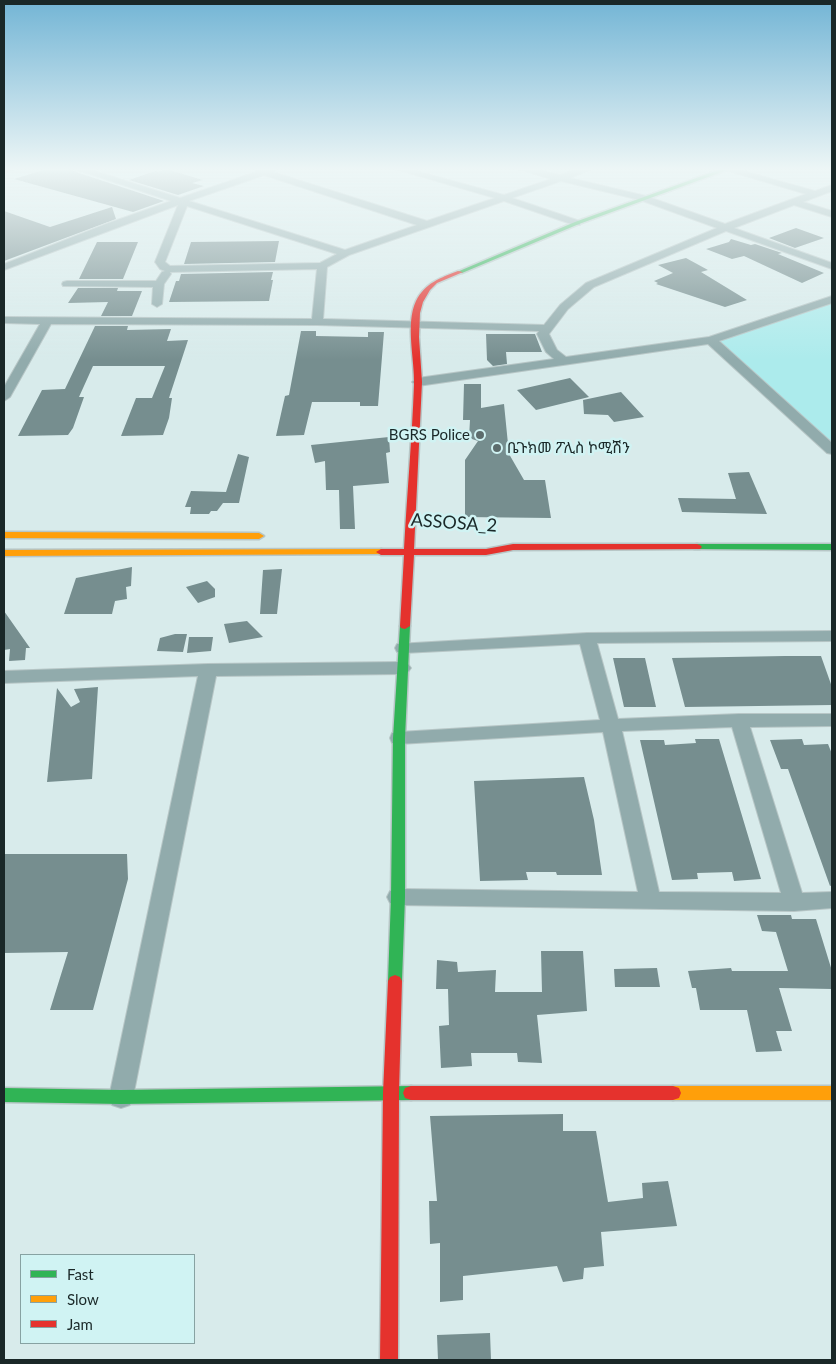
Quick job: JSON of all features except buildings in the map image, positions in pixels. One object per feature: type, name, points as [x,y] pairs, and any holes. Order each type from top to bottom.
[{"type":"street","points":[[4,267],[92,233]]},
{"type":"street","points":[[172,233],[160,262],[169,269],[322,266],[345,253],[400,233]]},
{"type":"street","points":[[281,233],[345,253]]},
{"type":"street","points":[[389,1360],[391,1092],[398,897],[399,738],[418,382],[415,325],[424,292],[434,282],[554,233]]},
{"type":"street","points":[[564,361],[552,352],[544,334],[564,307],[590,285],[714,233]]},
{"type":"street","points":[[742,233],[832,266]]},
{"type":"street","points":[[317,322],[322,266]]},
{"type":"street","points":[[157,304],[159,284],[169,269]]},
{"type":"street","points":[[67,284],[159,284]]},
{"type":"street","points":[[418,382],[711,340],[832,300]]},
{"type":"street","points":[[4,320],[317,322],[547,328]]},
{"type":"street","points":[[4,397],[47,321]]},
{"type":"street","points":[[711,340],[832,450]]},
{"type":"street","points":[[4,536],[272,536]]},
{"type":"street","name":"ASSOSA_2","points":[[483,539],[513,547]]},
{"type":"street","points":[[513,547],[832,547]]},
{"type":"street","name":"ASSOSA_2","points":[[4,553],[410,553],[486,552],[513,547]]},
{"type":"street","points":[[403,648],[587,638],[832,636]]},
{"type":"street","points":[[587,638],[611,725],[650,899]]},
{"type":"street","points":[[4,677],[208,670],[402,668]]},
{"type":"street","points":[[122,1097],[208,670]]},
{"type":"street","points":[[739,720],[794,902]]},
{"type":"street","points":[[399,738],[611,725],[739,720],[832,720]]},
{"type":"street","points":[[398,897],[794,902],[832,900]]},
{"type":"street","points":[[4,1095],[122,1097],[391,1092],[832,1093]]},
{"type":"shaded area","points":[[832,301],[832,451],[713,341]]},
{"type":"traffic: fast","points":[[460,272],[554,233]]},
{"type":"traffic: fast","points":[[697,547],[832,547]]},
{"type":"traffic: fast","points":[[395,981],[398,897],[399,738],[405,626]]},
{"type":"traffic: fast","points":[[4,1095],[121,1097],[411,1093]]},
{"type":"traffic: slow","points":[[4,535],[259,536]]},
{"type":"traffic: slow","points":[[4,553],[381,552]]},
{"type":"traffic: slow","points":[[673,1093],[832,1093]]},
{"type":"traffic: jam","points":[[405,626],[418,382],[415,337],[416,313],[419,302],[427,289],[435,282],[460,272]]},
{"type":"traffic: jam","points":[[381,552],[486,552],[513,547],[697,547]]},
{"type":"traffic: jam","points":[[389,1360],[391,1093],[395,981]]},
{"type":"traffic: jam","points":[[411,1093],[673,1093]]},
{"type":"place","name":"BGRS Police","points":[[480,435]]},
{"type":"place","name":"ቤጉክመ ፖሊስ ኮሚሽን","points":[[497,448]]}]
